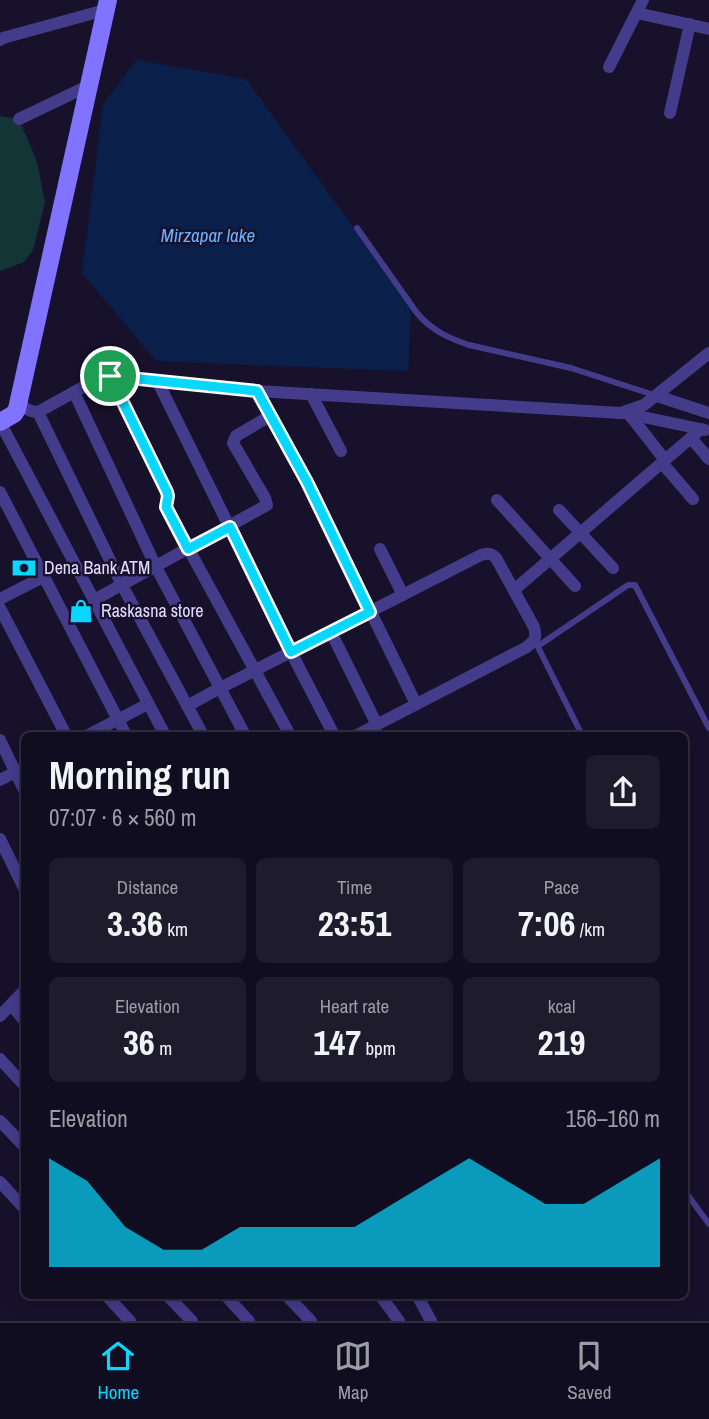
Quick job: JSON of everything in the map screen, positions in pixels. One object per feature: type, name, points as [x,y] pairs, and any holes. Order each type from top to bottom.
[{"type":"street","points":[[609,67],[643,0]]},
{"type":"street","points":[[0,40],[107,5]]},
{"type":"street","points":[[107,5],[18,405],[14,414],[0,422],[163,732]]},
{"type":"street","points":[[637,12],[709,29]]},
{"type":"street","points":[[670,113],[690,24]]},
{"type":"street","points":[[19,119],[88,86]]},
{"type":"street","points":[[625,414],[657,396],[709,353]]},
{"type":"street","points":[[18,405],[38,412],[100,376],[110,376],[257,391],[625,414],[700,433]]},
{"type":"street","points":[[110,376],[167,492],[166,507],[288,732]]},
{"type":"street","points":[[158,380],[332,732]]},
{"type":"street","points":[[257,391],[307,482],[416,704]]},
{"type":"street","points":[[74,392],[156,567],[243,732]]},
{"type":"street","points":[[312,394],[341,451]]},
{"type":"street","points":[[657,396],[709,413]]},
{"type":"street","points":[[38,412],[122,585],[201,732]]},
{"type":"street","points":[[625,414],[693,499]]},
{"type":"street","points":[[94,600],[267,505],[233,443],[236,436],[270,416]]},
{"type":"street","points":[[700,433],[709,459]]},
{"type":"street","points":[[514,590],[700,433]]},
{"type":"street","points":[[0,492],[124,732]]},
{"type":"street","points":[[497,500],[575,586]]},
{"type":"street","points":[[559,510],[612,568]]},
{"type":"street","points":[[380,549],[403,595]]},
{"type":"street","points":[[187,706],[403,595],[488,553],[492,554],[534,627],[536,643],[363,732]]},
{"type":"street","points":[[0,599],[43,577]]},
{"type":"street","points":[[0,608],[63,732]]},
{"type":"street","points":[[331,632],[377,725]]},
{"type":"street","points":[[94,732],[148,704]]},
{"type":"street","points":[[0,740],[20,770],[0,780]]},
{"type":"street","points":[[0,839],[21,882]]},
{"type":"street","points":[[21,994],[3,1010],[21,1019]]},
{"type":"street","points":[[0,1059],[21,1082]]},
{"type":"street","points":[[0,1121],[21,1143]]},
{"type":"street","points":[[0,1182],[21,1205]]},
{"type":"street","points":[[112,1299],[130,1321]]},
{"type":"street","points":[[171,1299],[192,1321]]},
{"type":"street","points":[[229,1299],[249,1321]]},
{"type":"street","points":[[290,1299],[311,1321]]},
{"type":"street","points":[[383,1299],[399,1321]]},
{"type":"street","points":[[419,1299],[431,1321]]},
{"type":"lane","points":[[357,228],[417,313],[427,325],[440,333],[469,345],[571,368],[657,396]]},
{"type":"lane","points":[[580,732],[536,643],[628,585],[635,585],[709,728]]},
{"type":"lane","points":[[688,1195],[709,1224]]},
{"type":"green space","points":[[0,116],[19,119],[37,162],[45,202],[33,250],[24,262],[0,271]]},
{"type":"water","name":"Mirzapar lake","points":[[137,60],[246,79],[411,307],[408,371],[156,361],[82,273],[103,104]]},
{"type":"place","name":"Dena Bank ATM","points":[[24,568]]},
{"type":"place","name":"Raskasna store","points":[[81,611]]},
{"type":"route","points":[[110,376],[257,391],[307,482],[370,612],[291,652],[230,527],[188,549],[166,507],[167,492],[110,376]]}]
